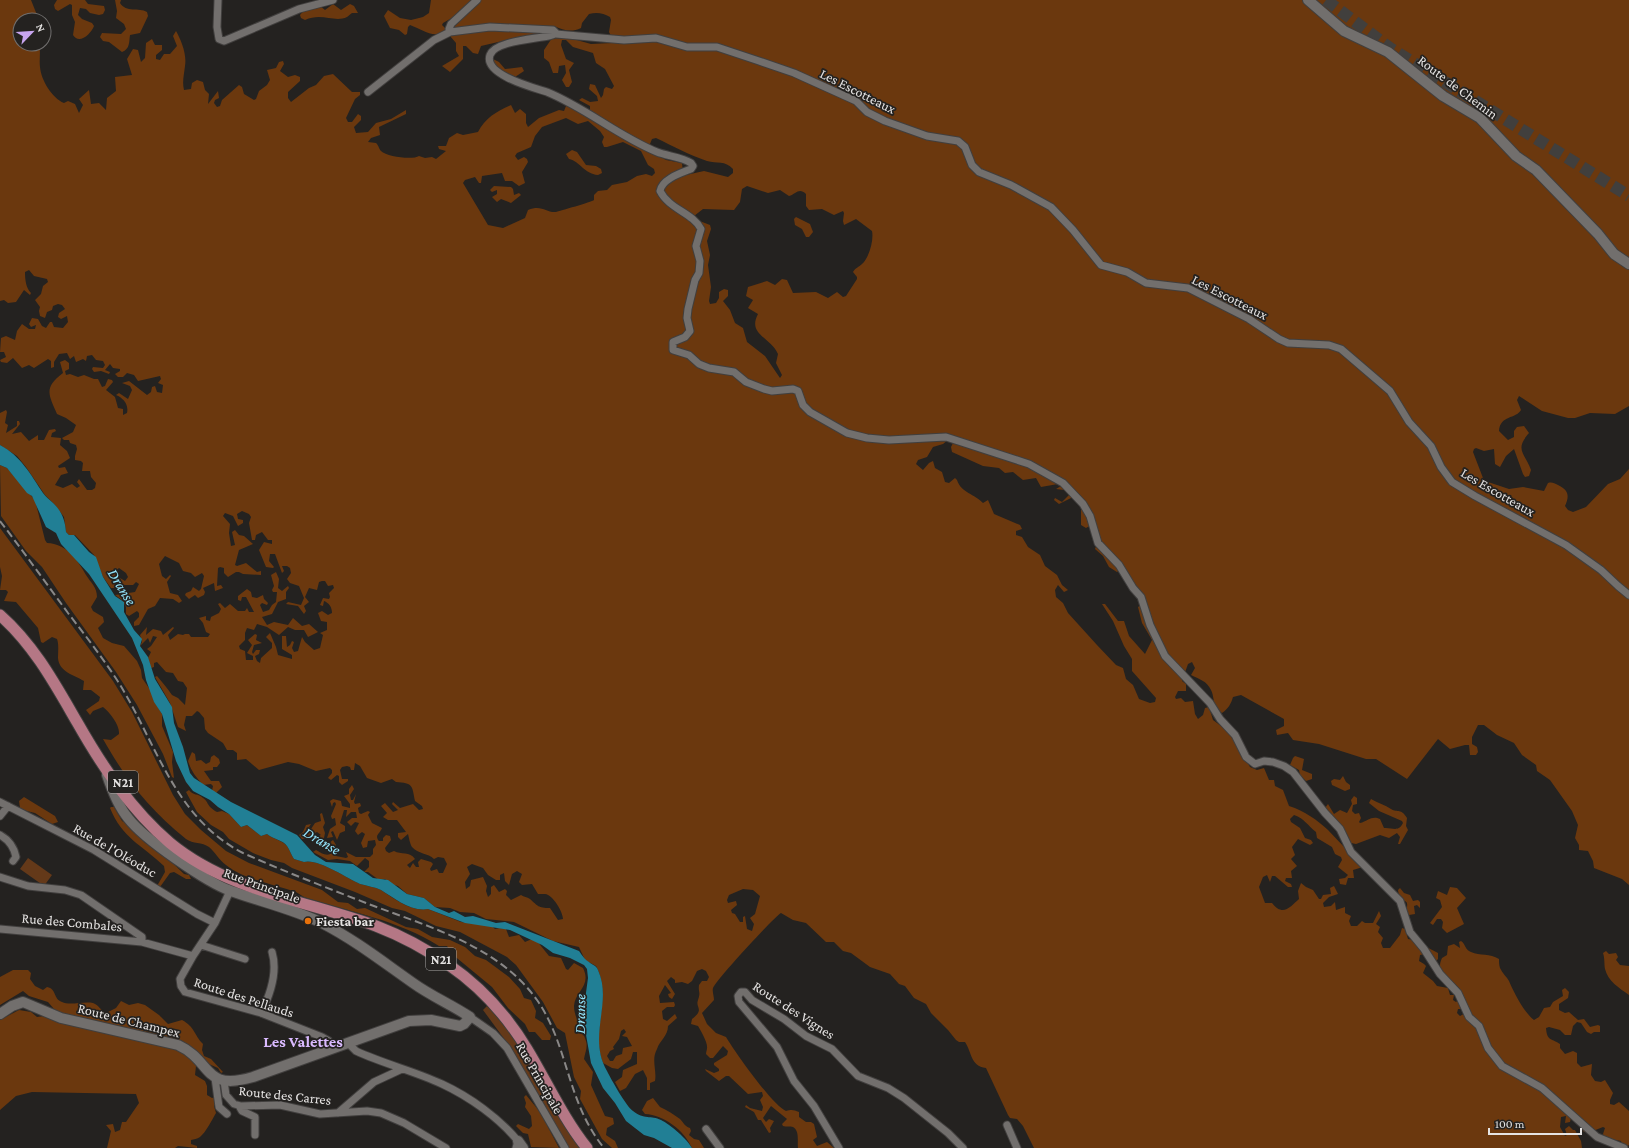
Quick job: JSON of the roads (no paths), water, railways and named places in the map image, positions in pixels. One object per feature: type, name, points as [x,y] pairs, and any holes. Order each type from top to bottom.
[{"type":"main road","name":"N21","points":[[0,615],[21,637],[50,674],[70,701],[114,770],[146,810],[177,840],[217,871]]},
{"type":"main road","name":"N21","points":[[50,674],[122,791],[148,822],[169,842],[191,858],[268,893],[392,933],[422,948],[456,969],[488,998],[512,1026],[527,1049],[564,1115],[587,1148]]},
{"type":"street","points":[[218,0],[217,32],[219,40],[224,41],[299,9],[333,0]]},
{"type":"street","points":[[368,92],[434,40],[450,32],[449,28],[451,24],[477,0]]},
{"type":"street","name":"Route de Chemin","points":[[1308,0],[1344,31],[1356,38],[1384,49],[1447,98],[1476,115],[1496,133],[1516,156],[1536,170],[1598,234],[1614,254],[1629,264]]},
{"type":"street","name":"Les Escotteaux","points":[[450,32],[490,27],[553,30],[556,34]]},
{"type":"street","name":"Les Escotteaux","points":[[1624,1148],[1597,1137],[1572,1113],[1542,1088],[1502,1066],[1488,1048],[1478,1026],[1468,1017],[1458,993],[1440,974],[1408,929],[1404,907],[1400,901],[1352,852],[1340,829],[1304,788],[1295,774],[1276,763],[1266,761],[1255,764],[1248,760],[1233,731],[1220,719],[1206,698],[1192,686],[1165,656],[1150,625],[1141,597],[1130,584],[1119,565],[1098,543],[1090,516],[1083,504],[1063,483],[1029,464],[946,437],[889,440],[867,438],[847,433],[810,412],[803,405],[798,391],[793,389],[772,391],[764,389],[746,382],[734,372],[709,368],[699,364],[689,355],[673,350],[673,342],[686,337],[690,331],[687,318],[700,261],[696,246],[701,229],[696,222],[675,208],[660,191],[663,185],[691,169],[693,166],[690,162],[656,152],[638,143],[570,102],[509,79],[494,69],[490,63],[490,54],[500,47],[524,40],[552,36],[556,34],[624,40],[656,38],[686,47],[717,48],[798,75],[856,102],[867,112],[884,121],[927,136],[958,141],[965,148],[972,165],[979,172],[1039,199],[1057,212],[1101,265],[1127,272],[1144,283],[1188,288],[1253,321],[1279,339],[1288,343],[1329,345],[1341,349],[1390,391],[1409,422],[1431,446],[1441,467],[1452,482],[1566,545],[1601,570],[1629,595]]},
{"type":"street","name":"Rue Principale","points":[[106,767],[111,785],[120,805],[132,824],[197,873],[230,891],[297,912],[335,930],[376,956],[414,984],[467,1015],[493,1033],[507,1048],[565,1148]]},
{"type":"street","points":[[120,805],[122,791]]},
{"type":"street","name":"Rue de l'Oléoduc","points":[[0,802],[94,850],[197,914],[215,923]]},
{"type":"street","points":[[0,816],[8,806]]},
{"type":"street","points":[[0,835],[10,843],[13,848],[16,857],[13,861]]},
{"type":"street","name":"Rue des Combales","points":[[0,876],[28,886],[64,890],[81,895],[142,937],[142,942]]},
{"type":"street","name":"Route des Pellauds","points":[[230,891],[215,923],[180,979],[181,986],[185,992],[261,1013],[326,1039],[333,1048]]},
{"type":"street","name":"Rue des Combales","points":[[0,929],[142,942],[193,956]]},
{"type":"street","points":[[201,945],[245,959]]},
{"type":"street","points":[[261,1013],[273,979],[274,957],[272,952]]},
{"type":"street","name":"Route des Vignes","points":[[839,1148],[814,1106],[794,1082],[777,1048],[739,1002],[738,996],[741,992],[745,992],[752,1000],[784,1019],[806,1036],[832,1049],[858,1076],[888,1088],[904,1098],[948,1133],[963,1148]]},
{"type":"street","name":"Route de Champex","points":[[0,1014],[12,1006],[22,1002],[61,1018],[178,1045],[189,1052],[207,1072],[219,1079]]},
{"type":"street","points":[[228,1114],[219,1107],[219,1079],[232,1082],[253,1077],[413,1020],[436,1021],[450,1025],[462,1026],[467,1015]]},
{"type":"street","points":[[348,1043],[356,1051],[443,1084],[473,1102],[501,1124],[519,1146]]},
{"type":"street","points":[[338,1113],[374,1082],[402,1069]]},
{"type":"street","name":"Route des Carres","points":[[219,1079],[228,1099],[239,1106],[277,1105],[320,1114],[367,1111],[386,1114],[446,1148]]},
{"type":"street","points":[[239,1106],[242,1110],[255,1117],[255,1135]]},
{"type":"street","points":[[1007,1125],[1017,1148]]},
{"type":"street","points":[[706,1129],[720,1148]]},
{"type":"water","name":"Dranse","points":[[0,445],[7,449],[25,466],[46,497],[61,512],[66,532],[69,535],[74,535],[89,552],[96,557],[103,577],[115,596],[124,602],[124,612],[134,630],[142,639],[140,646],[148,657],[155,679],[172,707],[174,723],[183,747],[190,773],[194,778],[231,802],[297,835],[315,855],[326,862],[353,864],[373,878],[388,880],[407,894],[424,898],[435,907],[449,913],[454,911],[465,917],[473,916],[496,923],[505,922],[579,951],[586,960],[597,968],[602,982],[603,995],[599,1045],[601,1058],[615,1086],[633,1111],[641,1116],[665,1122],[683,1137],[692,1148],[672,1148],[654,1138],[644,1135],[626,1121],[615,1103],[603,1088],[591,1063],[585,1029],[585,1000],[588,978],[587,969],[584,965],[570,958],[553,953],[542,945],[510,930],[465,923],[428,909],[415,908],[397,900],[381,890],[360,884],[332,869],[316,863],[294,859],[283,842],[267,834],[261,836],[247,825],[241,827],[229,814],[210,800],[193,791],[186,782],[176,761],[162,714],[154,702],[146,680],[143,665],[132,638],[89,574],[61,544],[56,533],[46,527],[32,496],[27,493],[7,468],[0,465]]},
{"type":"tunnel","points":[[1326,0],[1390,48],[1629,196]]},
{"type":"railway","points":[[0,521],[111,671],[131,703],[168,776],[183,799],[199,819],[219,838],[243,853],[320,885],[436,929],[482,951],[502,965],[521,981],[537,1000],[548,1018],[556,1036],[582,1112],[604,1148]]},
{"type":"place","name":"Fiesta bar","points":[[308,921]]},
{"type":"district","name":"Les Valettes","points":[[303,1041]]}]
